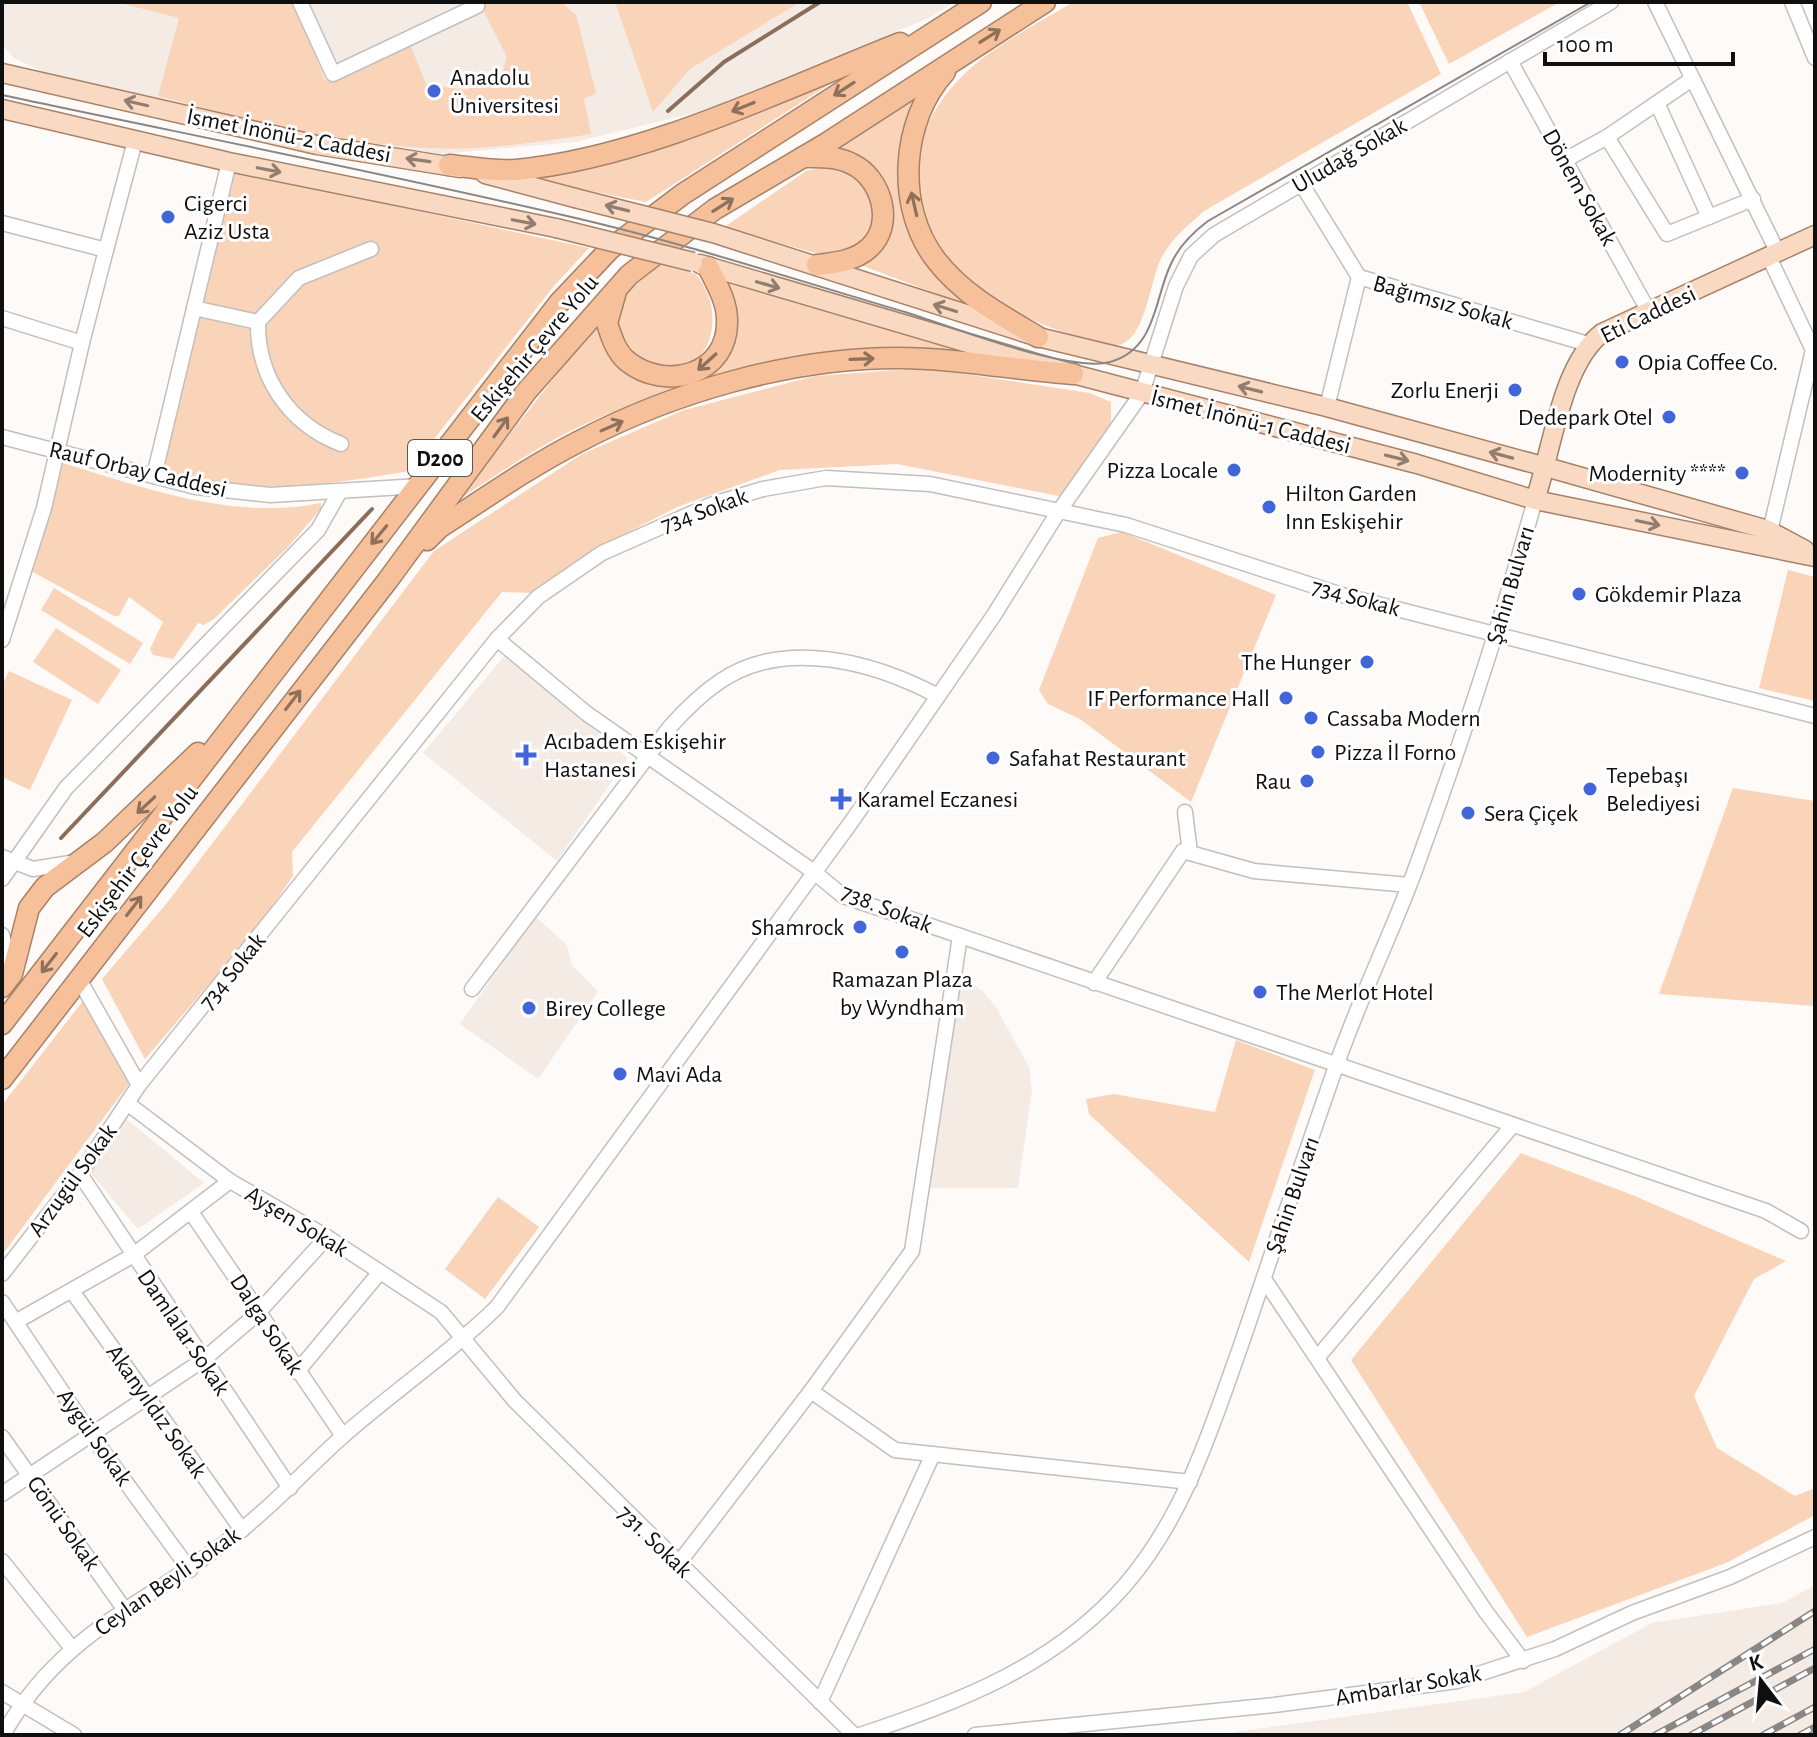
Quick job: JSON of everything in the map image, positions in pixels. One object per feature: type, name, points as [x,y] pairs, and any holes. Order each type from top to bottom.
[{"type":"highway","name":"Eskişehir Çevre Yolu","points":[[2,1024],[559,303],[610,249],[683,194],[981,2]]},
{"type":"highway","name":"Eskişehir Çevre Yolu","points":[[2,1079],[388,580],[526,392],[616,289],[715,209],[803,157],[1045,2]]},
{"type":"highway","points":[[449,165],[512,170],[607,151],[722,115],[944,25]]},
{"type":"highway","points":[[963,53],[934,84],[914,125],[907,162],[911,196],[921,231],[935,258],[977,301],[1038,337]]},
{"type":"highway","points":[[803,157],[831,157],[854,164],[878,187],[885,213],[871,247],[845,262],[817,265]]},
{"type":"highway","points":[[616,289],[607,323],[613,341],[625,359],[646,373],[670,379],[695,372],[713,361],[725,337],[727,320],[722,296],[701,265]]},
{"type":"highway","points":[[388,580],[439,528],[534,466],[641,413],[722,387],[841,360],[898,358],[1073,374]]},
{"type":"highway","points":[[7,980],[29,908],[45,887],[85,858],[150,802],[190,758],[224,735]]},
{"type":"main road","name":"İsmet İnönü-2 Caddesi","points":[[2,73],[317,145],[449,165],[713,233]]},
{"type":"main road","name":"İsmet İnönü-2 Caddesi","points":[[2,109],[229,162],[556,228],[701,265]]},
{"type":"main road","name":"İsmet İnönü-1 Caddesi","points":[[713,233],[1038,337],[1327,407],[1770,531],[1815,556]]},
{"type":"main road","name":"Eti Caddesi","points":[[1535,500],[1562,406],[1588,344],[1602,333],[1815,235]]},
{"type":"main road","name":"İsmet İnönü-1 Caddesi","points":[[701,265],[1073,374],[1417,464],[1535,500],[1815,556]]},
{"type":"street","points":[[300,2],[333,74],[477,6]]},
{"type":"street","name":"Uludağ Sokak","points":[[814,872],[938,696],[1057,514],[1142,393],[1176,286],[1191,256],[1214,235],[1611,2]]},
{"type":"street","points":[[1655,2],[1753,199],[1813,350],[1770,531]]},
{"type":"street","points":[[1792,2],[1815,58]]},
{"type":"street","points":[[2,60],[23,78]]},
{"type":"street","name":"Dönem Sokak","points":[[1510,61],[1649,312]]},
{"type":"street","points":[[1565,160],[1607,137],[1692,79]]},
{"type":"street","points":[[1657,103],[1709,217]]},
{"type":"street","points":[[1607,137],[1667,234],[1753,199]]},
{"type":"street","points":[[2,640],[44,508],[82,343],[135,141]]},
{"type":"street","points":[[154,476],[229,162]]},
{"type":"street","name":"Bağımsız Sokak","points":[[1301,183],[1359,277],[1588,344]]},
{"type":"street","points":[[2,223],[106,250]]},
{"type":"street","points":[[341,444],[310,429],[281,399],[261,361],[258,322],[299,278],[371,249]]},
{"type":"street","points":[[1327,407],[1359,277]]},
{"type":"street","points":[[194,308],[258,322]]},
{"type":"street","points":[[2,318],[82,343]]},
{"type":"street","name":"Rauf Orbay Caddesi","points":[[2,437],[196,487],[270,495],[420,486]]},
{"type":"street","name":"734 Sokak","points":[[139,1085],[497,639],[538,597],[602,553],[713,504],[763,489],[826,478],[930,484],[1057,514],[1126,525],[1342,595],[1815,716]]},
{"type":"street","points":[[2,879],[6,860],[66,788],[318,530],[339,493]]},
{"type":"street","name":"Şahin Bulvarı","points":[[857,1735],[955,1703],[1006,1679],[1066,1643],[1126,1584],[1162,1536],[1190,1482],[1264,1279],[1335,1066],[1409,885],[1498,633],[1535,500]]},
{"type":"street","name":"738. Sokak","points":[[497,639],[586,713],[814,872],[843,896],[1766,1211],[1801,1231]]},
{"type":"street","points":[[472,989],[647,757],[693,701],[721,680],[761,663],[815,659],[858,662],[907,679],[938,696]]},
{"type":"street","points":[[1185,812],[1190,853]]},
{"type":"street","points":[[1094,983],[1183,851],[1254,871],[1409,885]]},
{"type":"street","points":[[6,860],[33,869],[55,868],[85,858]]},
{"type":"street","name":"Ceylan Beyli Sokak","points":[[3,1735],[21,1702],[71,1647],[190,1570],[242,1530],[343,1436],[464,1339],[497,1307],[814,872]]},
{"type":"street","points":[[2,935],[7,980]]},
{"type":"street","points":[[678,1564],[811,1391],[912,1251],[960,936]]},
{"type":"street","points":[[80,981],[139,1085]]},
{"type":"street","name":"Arzugül Sokak","points":[[2,1274],[80,1174],[139,1085]]},
{"type":"street","name":"Ayşen Sokak","points":[[127,1103],[230,1181],[327,1237],[441,1312],[464,1339]]},
{"type":"street","points":[[1318,1357],[1512,1126]]},
{"type":"street","name":"Damlalar Sokak","points":[[80,1174],[290,1488]]},
{"type":"street","points":[[17,1321],[132,1256],[230,1181]]},
{"type":"street","name":"Dalga Sokak","points":[[191,1212],[246,1289],[257,1314],[343,1436]]},
{"type":"street","points":[[2,1494],[203,1360],[257,1314],[327,1237]]},
{"type":"street","points":[[297,1372],[380,1272]]},
{"type":"street","points":[[1264,1279],[1486,1612],[1523,1661]]},
{"type":"street","name":"Akanyıldız Sokak","points":[[72,1291],[242,1530]]},
{"type":"street","name":"Aygül Sokak","points":[[2,1302],[91,1435],[190,1570]]},
{"type":"street","name":"731. Sokak","points":[[464,1339],[515,1401],[678,1564],[857,1735]]},
{"type":"street","points":[[811,1391],[895,1450],[1190,1482]]},
{"type":"street","name":"Gönü Sokak","points":[[2,1437],[125,1610]]},
{"type":"street","points":[[820,1702],[933,1454]]},
{"type":"street","name":"Ambarlar Sokak","points":[[975,1735],[1409,1689],[1457,1681],[1523,1661],[1657,1603],[1730,1577],[1815,1537]]},
{"type":"street","points":[[2,1561],[71,1647]]},
{"type":"street","points":[[2,1692],[74,1735]]},
{"type":"shaded area","name":"Anadolu Üniversitesi","points":[[2,2],[955,2],[931,17],[706,110],[575,142],[440,154],[271,130],[45,73],[14,58],[2,45]]},
{"type":"shaded area","points":[[116,2],[295,2],[325,81],[409,42],[426,84],[466,90],[503,71],[507,57],[479,2],[561,2],[576,15],[596,93],[584,99],[591,134],[476,148],[397,146],[316,134],[158,96],[179,18]]},
{"type":"shaded area","points":[[615,2],[800,2],[690,69],[653,112]]},
{"type":"shaded area","points":[[1073,2],[1407,2],[1441,74],[1204,211],[1176,237],[1163,255],[1136,331],[1119,345],[1099,344],[1014,311],[968,280],[935,237],[924,212],[919,184],[925,131],[955,83],[990,52]]},
{"type":"shaded area","points":[[1419,2],[1560,2],[1449,64]]},
{"type":"shaded area","points":[[833,82],[646,202],[523,178],[685,137]]},
{"type":"shaded area","points":[[917,96],[901,157],[936,275],[969,306],[855,263],[886,196],[829,150]]},
{"type":"shaded area","points":[[831,166],[852,172],[874,192],[874,218],[869,234],[834,258],[723,228],[806,171]]},
{"type":"shaded area","points":[[233,171],[589,248],[554,286],[409,471],[285,486],[225,484],[161,472]]},
{"type":"shaded area","points":[[658,264],[696,274],[708,296],[713,317],[710,337],[702,354],[689,365],[673,371],[654,368],[633,356],[615,331],[618,301]]},
{"type":"shaded area","points":[[721,280],[970,353],[786,373],[695,389],[650,401],[567,432],[458,500],[598,322],[601,335],[617,361],[656,382],[724,351]]},
{"type":"shaded area","points":[[925,368],[1090,393],[1111,402],[1111,427],[1064,497],[897,464],[780,470],[677,507],[601,546],[536,593],[502,592],[292,852],[293,876],[257,928],[145,1059],[102,979],[167,903],[434,551],[582,454],[684,410],[815,376]]},
{"type":"shaded area","points":[[63,463],[158,491],[223,505],[256,508],[321,503],[321,509],[288,547],[215,618],[204,625],[198,623],[173,659],[153,655],[150,649],[163,622],[129,597],[119,616],[114,616],[31,571]]},
{"type":"shaded area","points":[[1122,532],[1276,595],[1191,802],[1080,719],[1048,704],[1039,690],[1098,538]]},
{"type":"shaded area","points":[[1788,570],[1815,577],[1815,701],[1759,688]]},
{"type":"shaded area","points":[[54,588],[143,643],[130,664],[41,610]]},
{"type":"shaded area","points":[[56,628],[121,670],[98,704],[33,662]]},
{"type":"shaded area","name":"Acıbadem Eskişehir Hastanesi","points":[[506,654],[628,758],[557,861],[423,753]]},
{"type":"shaded area","points":[[9,671],[72,700],[30,790],[2,777],[2,686]]},
{"type":"shaded area","points":[[1733,788],[1815,801],[1815,1006],[1659,994]]},
{"type":"shaded area","name":"Birey College","points":[[535,916],[567,945],[572,965],[598,992],[538,1079],[460,1024]]},
{"type":"shaded area","points":[[961,976],[984,992],[997,1009],[1029,1067],[1032,1090],[1018,1188],[928,1188]]},
{"type":"shaded area","points":[[86,997],[131,1081],[2,1255],[2,1105]]},
{"type":"shaded area","points":[[1236,1040],[1315,1070],[1249,1262],[1089,1114],[1086,1099],[1114,1094],[1215,1112]]},
{"type":"shaded area","points":[[124,1117],[204,1183],[138,1229],[88,1170]]},
{"type":"shaded area","points":[[1521,1153],[1630,1194],[1786,1261],[1754,1279],[1694,1396],[1717,1448],[1795,1496],[1815,1488],[1815,1515],[1726,1563],[1527,1637],[1351,1360]]},
{"type":"shaded area","points":[[498,1197],[539,1227],[485,1299],[445,1269]]},
{"type":"shaded area","points":[[1815,1585],[1815,1735],[1215,1735],[1524,1692],[1652,1623],[1782,1603]]},
{"type":"waterway","points":[[668,111],[724,62],[820,2]]},
{"type":"waterway","points":[[61,838],[372,509]]},
{"type":"tram line","points":[[2,95],[610,226],[779,274],[1039,355],[1091,364],[1110,362],[1125,356],[1137,346],[1151,322],[1173,259],[1196,230],[1208,221],[1591,2]]},
{"type":"railway","points":[[1620,1735],[1815,1611]]},
{"type":"railway","points":[[1655,1735],[1815,1649]]},
{"type":"railway","points":[[1691,1735],[1815,1668]]},
{"type":"railway","points":[[1763,1735],[1815,1707]]},
{"type":"railway","points":[[1800,1735],[1815,1727]]},
{"type":"place","name":"Anadolu Üniversitesi","points":[[434,91]]},
{"type":"place","name":"Cigerci Aziz Usta","points":[[168,217]]},
{"type":"place","name":"Opia Coffee Co.","points":[[1622,362]]},
{"type":"place","name":"Zorlu Enerji","points":[[1515,390]]},
{"type":"place","name":"Dedepark Otel","points":[[1669,417]]},
{"type":"place","name":"Pizza Locale","points":[[1234,470]]},
{"type":"place","name":"Modernity ****","points":[[1742,473]]},
{"type":"place","name":"Hilton Garden Inn Eskişehir","points":[[1269,507]]},
{"type":"place","name":"Gökdemir Plaza","points":[[1579,594]]},
{"type":"place","name":"The Hunger","points":[[1367,662]]},
{"type":"place","name":"IF Performance Hall","points":[[1286,698]]},
{"type":"place","name":"Cassaba Modern","points":[[1311,718]]},
{"type":"place","name":"Pizza İl Forno","points":[[1318,752]]},
{"type":"place","name":"Acıbadem Eskişehir Hastanesi","points":[[526,755]]},
{"type":"place","name":"Safahat Restaurant","points":[[993,758]]},
{"type":"place","name":"Rau","points":[[1307,781]]},
{"type":"place","name":"Tepebaşı Belediyesi","points":[[1590,789]]},
{"type":"place","name":"Karamel Eczanesi","points":[[841,799]]},
{"type":"place","name":"Sera Çiçek","points":[[1468,813]]},
{"type":"place","name":"Shamrock","points":[[860,927]]},
{"type":"place","name":"Ramazan Plaza by Wyndham","points":[[902,952]]},
{"type":"place","name":"The Merlot Hotel","points":[[1260,992]]},
{"type":"place","name":"Birey College","points":[[529,1008]]},
{"type":"place","name":"Mavi Ada","points":[[620,1074]]}]
